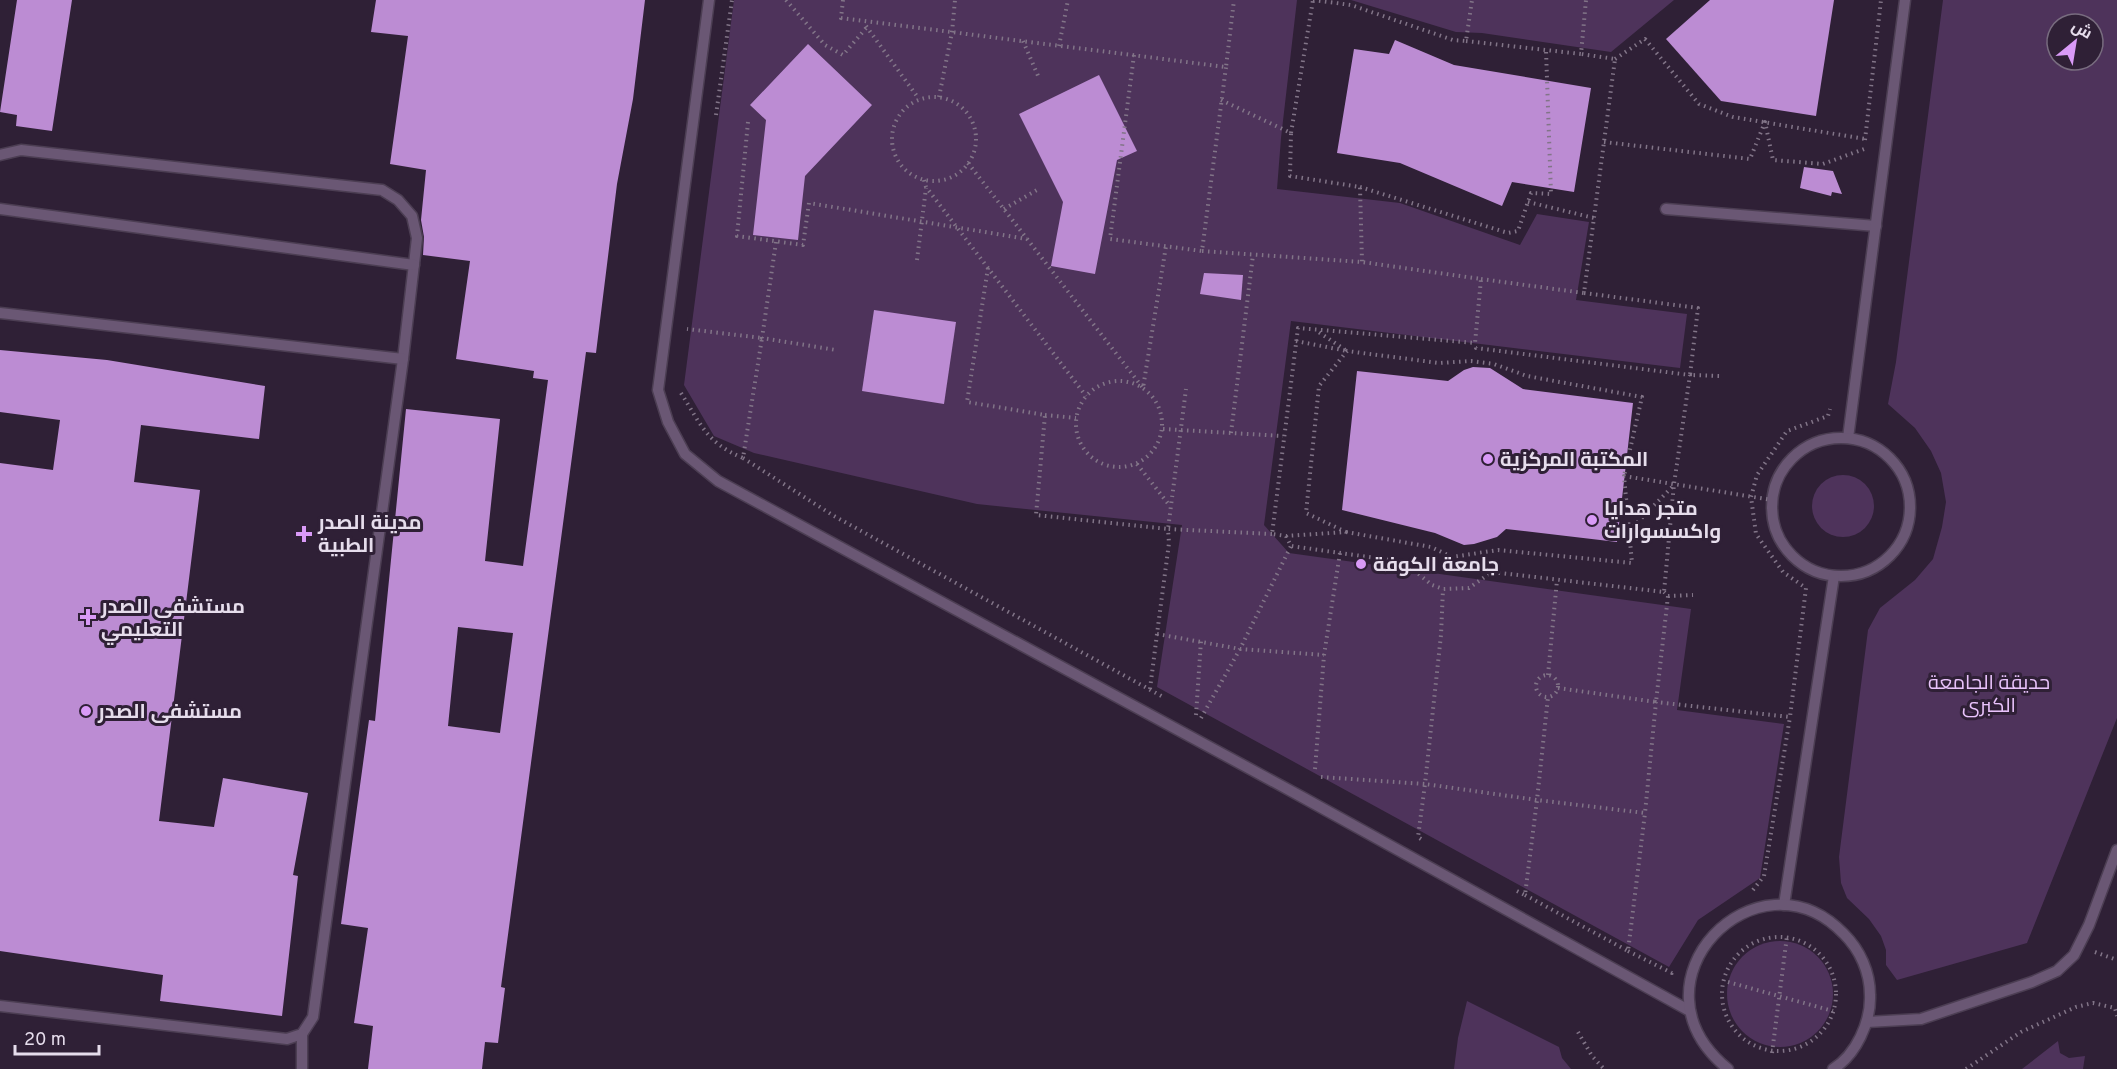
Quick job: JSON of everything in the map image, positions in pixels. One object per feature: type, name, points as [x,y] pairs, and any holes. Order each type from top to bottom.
[{"type":"lane","points":[[709,0],[658,390],[668,422],[685,454],[718,481],[1302,797],[1690,1011]]},
{"type":"lane","points":[[1848,438],[1905,0]]},
{"type":"lane","points":[[0,155],[21,150],[382,190],[398,200],[412,216],[417,238],[403,359],[318,992],[314,1017],[302,1034],[302,1069]]},
{"type":"lane","points":[[0,208],[414,265]]},
{"type":"lane","points":[[1666,209],[1876,226]]},
{"type":"lane","points":[[0,313],[403,359]]},
{"type":"lane","points":[[1848,438],[1872,445],[1891,459],[1905,479],[1911,503],[1908,526],[1897,548],[1881,565],[1858,575],[1834,576],[1813,571],[1795,559],[1781,542],[1773,522],[1772,500],[1777,479],[1789,461],[1806,447],[1827,439],[1848,438]]},
{"type":"lane","points":[[1785,905],[1834,576]]},
{"type":"lane","points":[[1867,1022],[1921,1019],[2032,982],[2057,971],[2074,955],[2089,925],[2117,849]]},
{"type":"lane","points":[[1728,1069],[1714,1058],[1698,1036],[1690,1011],[1690,984],[1697,958],[1712,935],[1732,918],[1757,908],[1785,905],[1811,911],[1835,924],[1854,944],[1866,969],[1870,995],[1867,1022],[1855,1047],[1833,1069]]},
{"type":"lane","points":[[0,1006],[287,1039],[302,1034]]},
{"type":"path","points":[[786,0],[825,45],[843,55],[867,27]]},
{"type":"path","points":[[843,0],[841,18],[1226,67]]},
{"type":"path","points":[[939,97],[952,32],[955,0]]},
{"type":"path","points":[[1059,46],[1068,0]]},
{"type":"path","points":[[1202,251],[1234,0]]},
{"type":"path","points":[[1546,50],[1551,194],[1531,193],[1518,231],[1508,233],[1360,187],[1290,176],[1291,133],[1313,0],[1351,5],[1454,40],[1466,41],[1546,50],[1581,54],[1615,59],[1645,39],[1700,104],[1733,117],[1865,139]]},
{"type":"path","points":[[1466,41],[1472,0]]},
{"type":"path","points":[[1581,54],[1586,0]]},
{"type":"path","points":[[1862,160],[1881,0]]},
{"type":"path","points":[[862,20],[919,99]]},
{"type":"path","points":[[1023,41],[1039,78]]},
{"type":"path","points":[[1134,55],[1110,239],[1202,251],[1362,262],[1698,308],[1674,484],[1664,592]]},
{"type":"path","points":[[1584,293],[1615,59]]},
{"type":"path","points":[[939,97],[951,100],[970,117],[975,128],[974,152],[960,172],[949,178],[936,181],[924,180],[911,174],[895,154],[892,141],[893,128],[898,116],[907,106],[919,99],[939,97]]},
{"type":"path","points":[[1221,100],[1291,133]]},
{"type":"path","points":[[748,122],[737,236],[803,245],[809,203],[1027,239]]},
{"type":"path","points":[[1604,142],[1750,159],[1765,122]]},
{"type":"path","points":[[1765,122],[1773,160],[1823,164],[1864,149]]},
{"type":"path","points":[[968,163],[1143,388],[1156,401],[1163,419],[1163,429],[1155,450],[1147,459],[1137,464],[1118,468],[1100,464],[1092,459],[1080,445],[1076,427],[1079,406],[1086,396],[1094,389],[1113,381],[1133,383],[1143,388]]},
{"type":"path","points":[[924,180],[926,187],[1086,396]]},
{"type":"path","points":[[917,260],[926,187]]},
{"type":"path","points":[[1360,187],[1362,262]]},
{"type":"path","points":[[1004,209],[1037,190]]},
{"type":"path","points":[[1528,202],[1594,218]]},
{"type":"path","points":[[743,458],[776,242]]},
{"type":"path","points":[[1143,388],[1166,246]]},
{"type":"path","points":[[1231,433],[1254,255]]},
{"type":"path","points":[[988,268],[967,402],[1045,415],[1076,417]]},
{"type":"path","points":[[1481,279],[1476,348],[1690,375],[1721,376]]},
{"type":"path","points":[[1272,534],[1298,328],[1475,343]]},
{"type":"path","points":[[686,339],[687,329],[836,350]]},
{"type":"path","points":[[1316,330],[1347,351]]},
{"type":"path","points":[[1045,415],[1036,515],[1168,529],[1286,536],[1346,532],[1431,548],[1452,557],[1498,550],[1632,563],[1624,476],[1642,397],[1527,376],[1494,364],[1471,361],[1439,363],[1347,351],[1296,341]]},
{"type":"path","points":[[1346,532],[1306,513],[1319,386],[1347,351]]},
{"type":"path","points":[[679,389],[708,436],[724,450],[743,458],[834,516],[1168,700]]},
{"type":"path","points":[[1150,689],[1186,389]]},
{"type":"path","points":[[1746,894],[1760,884],[1764,876],[1790,717],[1806,588],[1783,573],[1756,534],[1751,496],[1757,475],[1787,431],[1828,416],[1831,406]]},
{"type":"path","points":[[1163,429],[1283,436]]},
{"type":"path","points":[[1137,464],[1171,507]]},
{"type":"path","points":[[1624,476],[1772,500]]},
{"type":"path","points":[[1629,531],[1674,484]]},
{"type":"path","points":[[1286,536],[1291,546]]},
{"type":"path","points":[[1291,546],[1404,562],[1432,585],[1443,589],[1469,588],[1492,572],[1664,592],[1668,596],[1693,595]]},
{"type":"path","points":[[1201,718],[1240,649],[1291,546]]},
{"type":"path","points":[[1315,769],[1324,655],[1340,553]]},
{"type":"path","points":[[1548,675],[1557,580]]},
{"type":"path","points":[[1418,837],[1441,635],[1443,589]]},
{"type":"path","points":[[1628,951],[1668,596]]},
{"type":"path","points":[[1157,634],[1240,649],[1324,655]]},
{"type":"path","points":[[1196,715],[1201,641]]},
{"type":"path","points":[[1548,675],[1555,678],[1558,688],[1554,695],[1544,697],[1538,693],[1536,686],[1538,680],[1548,675]]},
{"type":"path","points":[[1558,688],[1790,717]]},
{"type":"path","points":[[1525,895],[1548,697]]},
{"type":"path","points":[[1187,710],[1211,724]]},
{"type":"path","points":[[1321,777],[1425,784],[1645,813]]},
{"type":"path","points":[[1408,832],[1428,843]]},
{"type":"path","points":[[1515,890],[1672,974],[1677,964]]},
{"type":"path","points":[[1772,1053],[1787,936]]},
{"type":"path","points":[[1787,936],[1810,945],[1827,961],[1832,970],[1837,992],[1833,1011],[1825,1028],[1807,1045],[1772,1053],[1749,1044],[1732,1027],[1724,1010],[1721,994],[1725,976],[1738,955],[1751,945],[1761,940],[1787,936]]},
{"type":"path","points":[[2092,946],[2095,952],[2117,960]]},
{"type":"path","points":[[1728,982],[1833,1011]]},
{"type":"path","points":[[1966,1069],[2021,1032],[2076,1007],[2093,1003],[2115,1008],[2117,1017]]},
{"type":"path","points":[[1578,1032],[1592,1056],[1604,1069]]},
{"type":"green space","points":[[734,0],[1297,0],[1277,189],[1400,203],[1520,245],[1537,214],[1589,222],[1576,300],[1687,314],[1680,368],[1291,321],[1264,525],[1289,553],[1691,609],[1677,710],[1784,724],[1760,878],[1698,920],[1669,967],[1157,687],[1182,525],[977,504],[754,453],[714,436],[684,385]]},
{"type":"green space","points":[[1351,0],[1674,0],[1611,52],[1482,33],[1456,32]]},
{"type":"green space","name":"حديقة الجامعة الكبرى","points":[[1943,0],[2117,0],[2117,718],[2027,943],[1897,980],[1886,965],[1886,950],[1881,936],[1869,919],[1847,898],[1841,883],[1839,857],[1868,630],[1880,608],[1915,580],[1933,559],[1946,502],[1941,473],[1931,451],[1915,428],[1888,404],[1896,362]]},
{"type":"green space","points":[[1843,475],[1855,477],[1865,484],[1872,494],[1874,506],[1872,518],[1865,528],[1855,535],[1843,537],[1831,535],[1821,528],[1814,518],[1812,506],[1814,494],[1821,484],[1831,477]]},
{"type":"green space","points":[[1780,941],[1800,945],[1817,957],[1829,974],[1833,994],[1829,1014],[1817,1031],[1800,1043],[1780,1047],[1760,1043],[1743,1031],[1731,1014],[1727,994],[1731,974],[1743,957],[1760,945]]},
{"type":"green space","points":[[1467,1001],[1559,1047],[1562,1058],[1571,1069],[1454,1069],[1458,1038]]},
{"type":"green space","points":[[2058,1041],[2060,1053],[2069,1058],[2085,1056],[2083,1069],[2022,1069]]},
{"type":"building","points":[[17,0],[72,0],[52,131],[16,126],[17,115],[0,112]]},
{"type":"building","points":[[376,0],[645,0],[633,99],[617,184],[596,353],[586,352],[501,987],[505,988],[498,1043],[485,1042],[482,1069],[368,1069],[373,1026],[354,1023],[368,928],[341,924],[369,720],[375,721],[406,409],[500,419],[485,561],[523,566],[548,380],[533,378],[534,371],[456,359],[470,261],[423,255],[424,237],[421,220],[426,170],[390,164],[408,36],[371,32]],"holes":[[[458,627],[513,633],[500,733],[448,726]]]},
{"type":"building","points":[[1710,0],[1834,0],[1816,116],[1721,101],[1666,39]]},
{"type":"building","points":[[1395,40],[1454,65],[1591,88],[1574,192],[1512,182],[1502,206],[1400,163],[1337,153],[1354,49],[1389,54]]},
{"type":"building","points":[[808,44],[872,105],[805,176],[798,240],[753,235],[766,120],[750,105]]},
{"type":"building","points":[[1099,75],[1137,151],[1117,160],[1095,274],[1051,266],[1063,202],[1019,114]]},
{"type":"building","points":[[1804,167],[1833,171],[1842,194],[1832,192],[1831,196],[1800,188]]},
{"type":"building","points":[[1204,273],[1243,275],[1241,300],[1200,294]]},
{"type":"building","points":[[874,310],[956,322],[944,404],[862,391]]},
{"type":"building","name":"مستشفى الصدر","points":[[0,350],[107,360],[265,386],[259,439],[141,425],[134,482],[200,490],[159,821],[214,827],[223,778],[308,793],[293,875],[298,876],[282,1016],[160,1001],[163,975],[0,951],[0,463],[53,470],[60,420],[0,412]]},
{"type":"building","name":"المكتبة المركزية","points":[[1473,367],[1490,368],[1523,389],[1633,403],[1617,542],[1506,529],[1497,537],[1464,545],[1435,533],[1342,510],[1357,371],[1448,381]]},
{"type":"place","name":"المكتبة المركزية","points":[[1488,459]]},
{"type":"place","name":"متجر هدايا واكسسوارات","points":[[1592,520]]},
{"type":"place","name":"مدينة الصدر الطبية","points":[[304,534]]},
{"type":"place","name":"جامعة الكوفة","points":[[1361,564]]},
{"type":"place","name":"مستشفى الصدر التعليمي","points":[[88,617]]},
{"type":"place","name":"مستشفى الصدر","points":[[86,711]]}]
